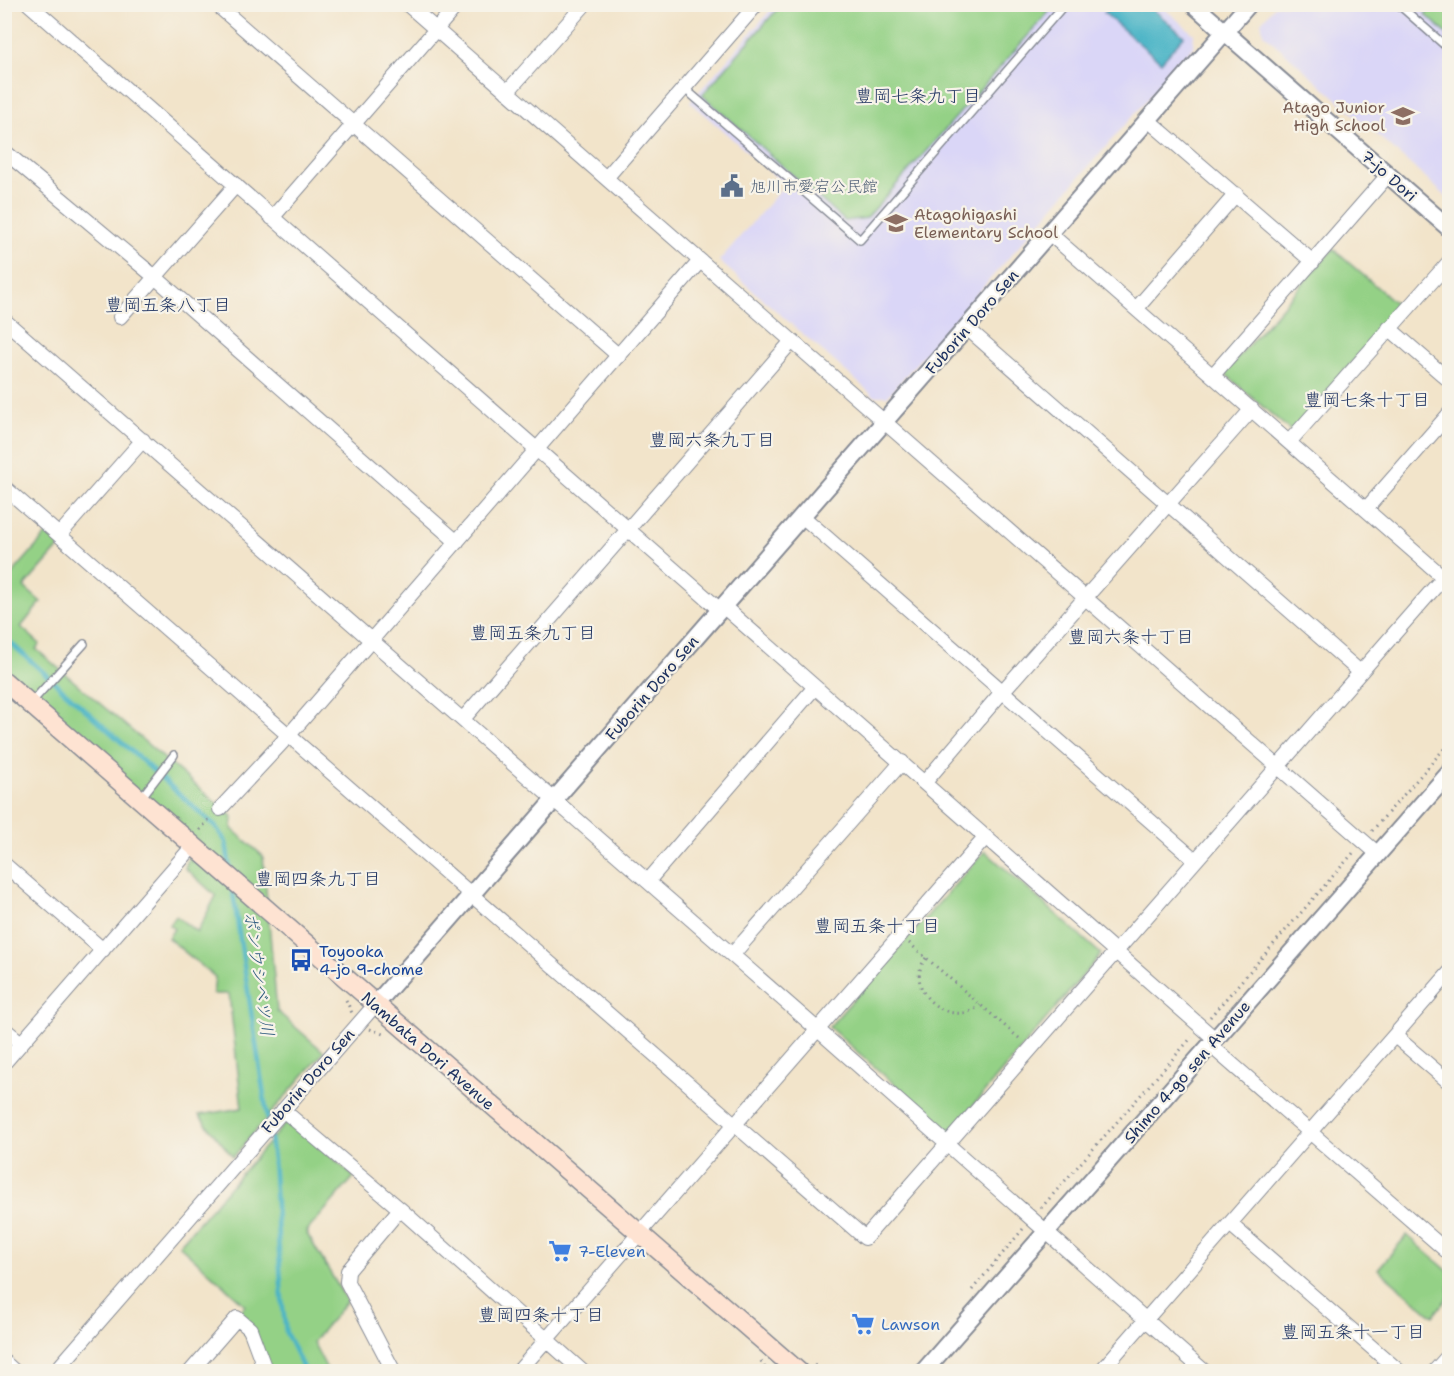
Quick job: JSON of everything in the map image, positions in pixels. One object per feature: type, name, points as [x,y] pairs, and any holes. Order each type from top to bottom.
[{"type":"main road","name":"Nambata Dori Avenue","points":[[4,681],[30,704],[145,793],[212,862],[799,1371]]},
{"type":"street","points":[[29,4],[628,530],[926,782],[1202,1026],[1213,1042],[1449,1254]]},
{"type":"street","points":[[216,4],[619,356]]},
{"type":"street","points":[[407,4],[1377,854]]},
{"type":"street","points":[[272,218],[458,4]]},
{"type":"street","points":[[507,92],[585,4]]},
{"type":"street","points":[[606,178],[757,4]]},
{"type":"street","name":"7-jo Dori","points":[[1193,4],[1449,229]]},
{"type":"street","name":"Fuborin Doro Sen","points":[[55,1371],[1249,4]]},
{"type":"street","points":[[1148,120],[1313,262]]},
{"type":"street","points":[[4,151],[155,277],[457,542]]},
{"type":"street","points":[[1213,375],[1388,175]]},
{"type":"street","points":[[120,317],[236,185]]},
{"type":"street","points":[[1137,308],[1236,194]]},
{"type":"street","points":[[4,487],[865,1238],[1360,672],[1447,577],[1049,233]]},
{"type":"street","points":[[220,809],[289,735],[700,261]]},
{"type":"street","points":[[1289,442],[1449,261]]},
{"type":"street","points":[[4,320],[463,719],[1205,1371]]},
{"type":"street","points":[[967,328],[1360,672]]},
{"type":"street","points":[[1389,328],[1449,381]]},
{"type":"street","points":[[463,719],[792,341]]},
{"type":"street","points":[[926,782],[1084,598],[1252,409]]},
{"type":"street","points":[[1366,509],[1449,413]]},
{"type":"street","points":[[60,534],[143,440]]},
{"type":"street","points":[[802,516],[1196,860]]},
{"type":"street","points":[[648,881],[815,687]]},
{"type":"street","points":[[732,955],[902,762]]},
{"type":"street","name":"Shimo 4-go sen Avenue","points":[[923,1371],[1449,772]]},
{"type":"street","points":[[518,1371],[986,837]]},
{"type":"street","points":[[4,1063],[194,846]]},
{"type":"street","points":[[4,864],[103,950]]},
{"type":"street","points":[[1100,1371],[1449,972]]},
{"type":"street","points":[[4,1029],[21,1043]]},
{"type":"street","points":[[1395,1036],[1449,1083]]},
{"type":"street","points":[[281,1112],[400,1209],[583,1371]]},
{"type":"street","points":[[394,1371],[347,1282],[348,1271],[400,1209]]},
{"type":"street","points":[[1230,1224],[1400,1371]]},
{"type":"street","points":[[190,1371],[237,1318],[250,1329],[266,1371]]},
{"type":"street","points":[[1434,1371],[1449,1354]]},
{"type":"street","points":[[4,1362],[15,1371]]},
{"type":"lane","points":[[684,88],[860,240],[1065,4]]},
{"type":"lane","points":[[1398,4],[1449,50]]},
{"type":"lane","points":[[30,704],[84,644]]},
{"type":"lane","points":[[145,793],[174,755]]},
{"type":"path","points":[[972,1290],[1032,1218],[1449,742]]},
{"type":"path","points":[[900,935],[1030,1048]]},
{"type":"path","points":[[926,958],[921,964],[919,981],[926,998],[941,1010],[961,1014],[980,1005]]},
{"type":"shaded area","name":"Atagohigashi Elementary School","points":[[775,5],[1160,5],[1194,34],[1193,47],[888,396],[874,396],[719,261],[785,185],[690,102]]},
{"type":"shaded area","name":"Atago Junior High School","points":[[1276,5],[1449,5],[1449,199],[1264,34],[1261,22]]},
{"type":"green space","points":[[781,5],[1055,5],[867,218],[845,221],[702,95]]},
{"type":"green space","points":[[1433,5],[1449,5],[1449,36],[1425,14]]},
{"type":"green space","points":[[1333,249],[1400,307],[1292,432],[1224,373]]},
{"type":"green space","points":[[47,534],[61,545],[24,587],[41,602],[21,627],[40,644],[36,649],[233,817],[232,829],[263,856],[277,1011],[324,1052],[233,1157],[199,1115],[242,1108],[229,994],[213,994],[215,977],[168,938],[174,929],[169,925],[176,916],[197,932],[216,896],[185,868],[193,846],[5,682],[4,568],[12,574]]},
{"type":"green space","points":[[985,851],[1101,954],[950,1133],[829,1027]]},
{"type":"green space","points":[[289,1119],[354,1177],[306,1232],[347,1301],[313,1342],[328,1371],[266,1371],[237,1318],[245,1305],[179,1245]]},
{"type":"green space","points":[[1407,1235],[1449,1272],[1449,1296],[1433,1316],[1378,1269]]},
{"type":"water","points":[[1112,5],[1148,5],[1184,36],[1161,62],[1104,13]]},
{"type":"waterway","name":"ポンウシベツ川","points":[[4,637],[215,826],[226,842],[230,870]]},
{"type":"waterway","name":"ポンウシベツ川","points":[[232,887],[268,1122]]},
{"type":"waterway","name":"ポンウシベツ川","points":[[269,1130],[286,1333],[305,1372]]},
{"type":"place","name":"Atago Junior High School","points":[[1403,116]]},
{"type":"place","name":"旭川市愛宕公民館","points":[[732,186]]},
{"type":"place","name":"Atagohigashi Elementary School","points":[[896,223]]},
{"type":"place","name":"Toyooka 4-jo 9-chome","points":[[301,960]]},
{"type":"place","name":"7-Eleven","points":[[560,1251]]},
{"type":"place","name":"Lawson","points":[[863,1324]]},
{"type":"district","name":"豊岡七条九丁目","points":[[918,96]]},
{"type":"district","name":"豊岡五条八丁目","points":[[168,305]]},
{"type":"district","name":"豊岡七条十丁目","points":[[1367,400]]},
{"type":"district","name":"豊岡六条九丁目","points":[[712,440]]},
{"type":"district","name":"豊岡五条九丁目","points":[[533,633]]},
{"type":"district","name":"豊岡六条十丁目","points":[[1131,637]]},
{"type":"district","name":"豊岡四条九丁目","points":[[318,879]]},
{"type":"district","name":"豊岡五条十丁目","points":[[877,926]]},
{"type":"district","name":"豊岡四条十丁目","points":[[541,1315]]},
{"type":"district","name":"豊岡五条十一丁目","points":[[1353,1332]]}]
